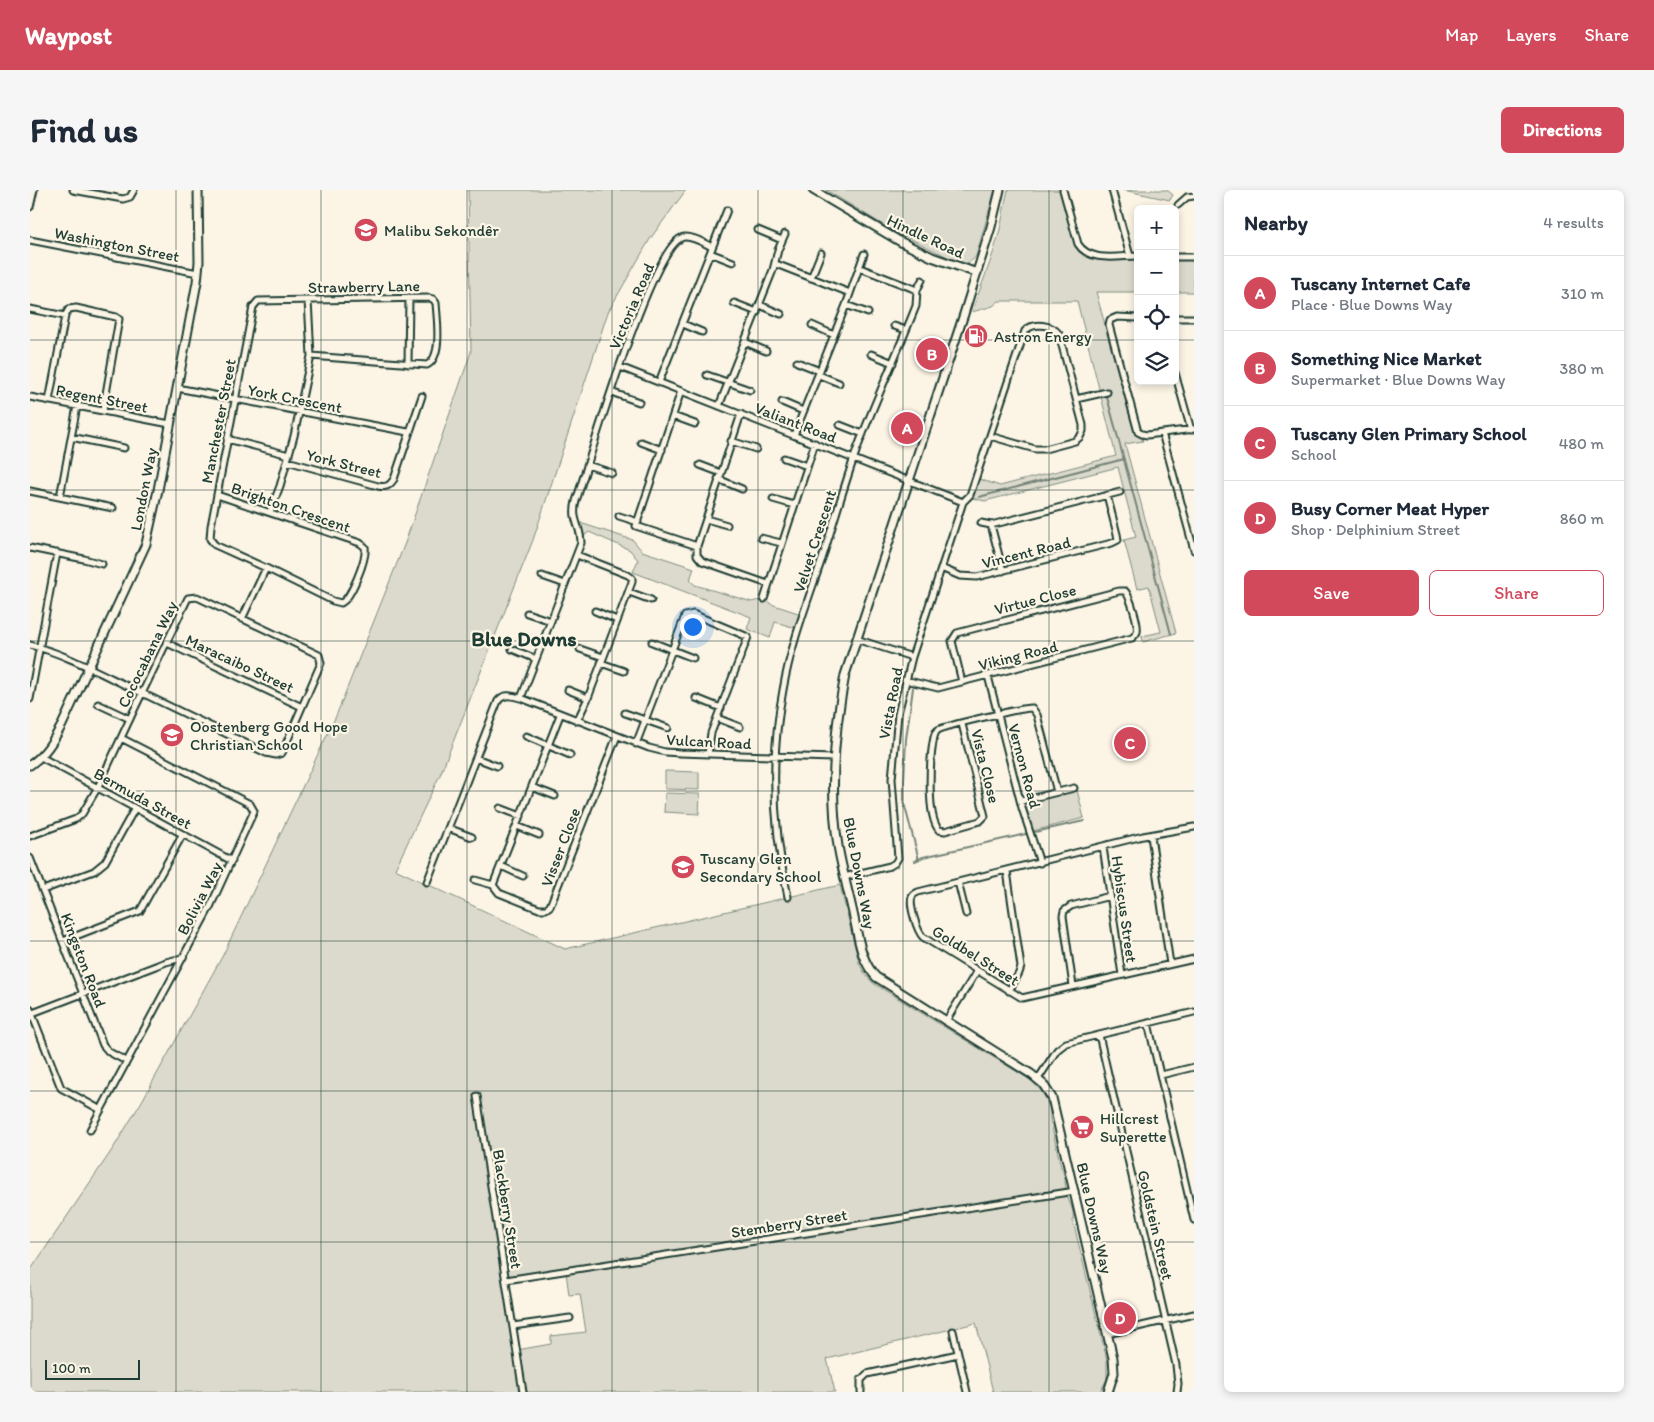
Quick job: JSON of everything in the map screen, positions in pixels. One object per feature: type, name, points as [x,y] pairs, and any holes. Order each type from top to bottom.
[{"type":"street","points":[[30,207],[34,190]]},
{"type":"street","points":[[73,190],[127,199],[134,190]]},
{"type":"street","name":"London Way","points":[[30,765],[41,757],[53,742],[62,725],[146,544],[198,273],[198,190]]},
{"type":"street","name":"Hindle Road","points":[[813,190],[914,249],[977,273]]},
{"type":"street","name":"Blue Downs Way","points":[[1000,190],[977,273],[845,675],[839,706],[833,758],[834,810],[838,847],[844,877],[866,965],[871,972],[946,1022],[1038,1079],[1048,1091],[1055,1106],[1114,1366],[1113,1380],[1108,1392]]},
{"type":"street","points":[[1063,190],[1078,244],[1086,254],[1093,256],[1134,256]]},
{"type":"street","points":[[1112,190],[1130,256]]},
{"type":"street","points":[[1178,205],[1187,197],[1194,196]]},
{"type":"street","points":[[659,382],[727,210]]},
{"type":"street","points":[[758,230],[782,240]]},
{"type":"street","points":[[719,406],[776,264],[778,250],[785,234]]},
{"type":"street","name":"Victoria Road","points":[[521,698],[581,543],[581,534],[574,519],[574,509],[611,392],[648,290],[678,239],[686,237],[712,247]]},
{"type":"street","name":"Washington Street","points":[[30,240],[198,273]]},
{"type":"street","points":[[710,253],[733,262]]},
{"type":"street","points":[[811,278],[821,253]]},
{"type":"street","points":[[794,435],[846,305],[864,254]]},
{"type":"street","points":[[1179,257],[1194,257]]},
{"type":"street","points":[[776,264],[850,293]]},
{"type":"street","points":[[860,268],[917,290]]},
{"type":"street","name":"Velvet Crescent","points":[[788,896],[780,857],[775,781],[778,720],[783,689],[798,631],[854,458],[917,303],[917,290],[922,280]]},
{"type":"street","points":[[408,364],[409,298]]},
{"type":"street","name":"Strawberry Lane","points":[[258,301],[429,298],[433,299],[436,303],[436,355],[432,362],[427,365],[311,356]]},
{"type":"street","points":[[270,512],[289,455],[311,356],[308,300]]},
{"type":"street","name":"Manchester Street","points":[[215,545],[211,542],[210,536],[216,494],[253,307],[258,301]]},
{"type":"street","points":[[734,303],[757,312]]},
{"type":"street","points":[[760,305],[781,314]]},
{"type":"street","points":[[846,305],[868,313]]},
{"type":"street","points":[[49,401],[65,316],[70,309],[76,308],[118,319],[103,411]]},
{"type":"street","points":[[30,309],[65,316]]},
{"type":"street","points":[[1134,318],[1112,318],[1109,325],[1138,432],[1142,434],[1192,430],[1179,385]]},
{"type":"street","points":[[1179,318],[1194,318]]},
{"type":"street","points":[[683,324],[702,332]]},
{"type":"street","points":[[812,325],[834,335]]},
{"type":"street","points":[[894,326],[906,330]]},
{"type":"street","name":"Vista Road","points":[[844,877],[890,866],[898,858],[892,800],[892,764],[896,726],[905,680],[963,502],[970,495],[1024,333],[1030,327],[1048,326],[1057,331],[1076,400]]},
{"type":"street","points":[[745,342],[766,351]]},
{"type":"street","points":[[871,354],[893,363]]},
{"type":"street","points":[[797,362],[839,383]]},
{"type":"street","name":"Valiant Road","points":[[620,367],[963,502]]},
{"type":"street","points":[[707,375],[750,390]]},
{"type":"street","name":"York Crescent","points":[[177,388],[408,432]]},
{"type":"street","points":[[681,391],[636,526],[697,546],[741,414]]},
{"type":"street","points":[[611,392],[638,402]]},
{"type":"street","points":[[990,436],[1034,449],[1045,449],[1075,441],[1080,437],[1083,428],[1076,400],[1107,392]]},
{"type":"street","name":"York Street","points":[[287,461],[386,487],[390,485],[394,478],[408,432],[422,396]]},
{"type":"street","name":"Regent Street","points":[[30,397],[170,424]]},
{"type":"street","points":[[782,402],[803,411]]},
{"type":"street","points":[[60,497],[77,406]]},
{"type":"street","points":[[673,416],[695,424]]},
{"type":"street","points":[[840,425],[863,434]]},
{"type":"street","points":[[1162,433],[1194,550]]},
{"type":"street","points":[[71,437],[124,448]]},
{"type":"street","name":"York Street","points":[[227,439],[289,455]]},
{"type":"street","points":[[731,441],[756,449]]},
{"type":"street","points":[[641,442],[662,450]]},
{"type":"street","name":"Velvet Crescent","points":[[764,598],[815,443]]},
{"type":"street","points":[[784,458],[807,466]]},
{"type":"street","points":[[587,465],[612,473]]},
{"type":"street","points":[[700,466],[721,473]]},
{"type":"street","points":[[718,480],[742,489]]},
{"type":"street","points":[[30,491],[113,508]]},
{"type":"street","points":[[981,524],[991,525],[1120,492]]},
{"type":"street","name":"Brighton Crescent","points":[[215,545],[333,601],[341,602],[348,597],[366,552],[365,547],[360,543],[216,494]]},
{"type":"street","name":"Vincent Road","points":[[941,568],[967,577],[977,577],[1112,543],[1118,540],[1108,495]]},
{"type":"street","name":"Velvet Crescent","points":[[773,499],[794,505]]},
{"type":"street","points":[[619,516],[638,522]]},
{"type":"street","points":[[706,519],[726,525]]},
{"type":"street","points":[[991,525],[1003,571]]},
{"type":"street","name":"Velvet Crescent","points":[[761,538],[781,543]]},
{"type":"street","name":"Velvet Crescent","points":[[697,546],[697,555],[702,561],[768,584]]},
{"type":"street","points":[[30,548],[84,558],[102,564]]},
{"type":"street","points":[[30,699],[57,553]]},
{"type":"street","points":[[577,555],[632,578],[629,592],[588,698],[577,721]]},
{"type":"street","points":[[242,619],[266,568]]},
{"type":"street","points":[[542,576],[565,584]]},
{"type":"street","name":"Virtue Close","points":[[962,682],[952,641],[955,635],[960,632],[1121,590],[1125,591],[1129,596],[1137,628],[1136,634]]},
{"type":"street","points":[[629,592],[651,600]]},
{"type":"street","name":"Cococabana Way","points":[[30,836],[76,819],[89,804],[98,787],[142,693],[188,598],[197,597],[321,658],[320,666],[282,753],[276,755],[266,753],[142,693]]},
{"type":"street","points":[[595,611],[618,620]]},
{"type":"street","points":[[526,613],[551,621]]},
{"type":"street","points":[[636,744],[685,616],[690,613],[748,637],[709,737],[708,754]]},
{"type":"street","name":"Viking Road","points":[[905,680],[936,688],[1132,638],[1136,634]]},
{"type":"street","points":[[856,639],[912,657]]},
{"type":"street","points":[[652,642],[693,658]]},
{"type":"street","name":"Maracaibo Street","points":[[167,643],[302,707]]},
{"type":"street","points":[[30,645],[55,652],[142,693]]},
{"type":"street","points":[[512,649],[536,659]]},
{"type":"street","points":[[580,649],[624,671]]},
{"type":"street","name":"Vernon Road","points":[[988,676],[1021,801],[1040,863]]},
{"type":"street","points":[[568,690],[588,698]]},
{"type":"street","name":"Vulcan Road","points":[[476,758],[498,701],[504,696],[511,695],[636,744],[665,752],[833,758]]},
{"type":"street","points":[[696,698],[721,708]]},
{"type":"street","points":[[98,704],[130,719]]},
{"type":"street","name":"Vista Close","points":[[962,724],[985,816],[980,821],[941,831],[936,827],[931,799],[931,766],[934,737],[939,730],[1026,707],[1032,708],[1036,711],[1057,792]]},
{"type":"street","points":[[625,713],[668,728]]},
{"type":"street","points":[[493,885],[560,714]]},
{"type":"street","points":[[716,718],[740,726]]},
{"type":"street","points":[[526,736],[570,755]]},
{"type":"street","name":"Visser Close","points":[[475,880],[493,885],[499,893],[539,909],[546,909],[550,906],[617,736]]},
{"type":"street","name":"Bolivia Way","points":[[90,1130],[211,905],[254,814],[254,808],[250,804],[121,738]]},
{"type":"street","name":"Bermuda Street","points":[[41,757],[232,861]]},
{"type":"street","points":[[427,882],[476,758],[498,766]]},
{"type":"street","name":"Visser Close","points":[[532,787],[555,796]]},
{"type":"street","points":[[1021,801],[1074,788]]},
{"type":"street","points":[[43,890],[100,867],[105,862],[135,808]]},
{"type":"street","points":[[500,808],[521,816]]},
{"type":"street","name":"Visser Close","points":[[517,826],[539,835]]},
{"type":"street","name":"Goldbel Street","points":[[1194,827],[1152,836],[1143,836],[916,893],[912,898],[911,904],[921,935],[1009,991],[1025,998],[1194,959]]},
{"type":"street","points":[[448,828],[472,837]]},
{"type":"street","points":[[63,941],[140,911],[183,834]]},
{"type":"street","points":[[1152,836],[1170,964]]},
{"type":"street","name":"Hybiscus Street","points":[[1103,847],[1122,975]]},
{"type":"street","name":"Kingston Road","points":[[30,858],[103,1045],[109,1052],[126,1061]]},
{"type":"street","name":"Visser Close","points":[[501,866],[523,876]]},
{"type":"street","points":[[1007,871],[1021,967],[1009,991]]},
{"type":"street","points":[[958,882],[966,914]]},
{"type":"street","points":[[1073,986],[1064,912],[1069,906],[1110,896]]},
{"type":"street","points":[[101,1110],[61,1088],[31,1012],[166,962],[182,958]]},
{"type":"street","points":[[946,1022],[977,971]]},
{"type":"street","points":[[1038,1079],[1060,1047],[1070,1042],[1194,1012]]},
{"type":"street","points":[[1148,1023],[1194,1220]]},
{"type":"street","name":"Goldstein Street","points":[[1099,1035],[1176,1365],[1177,1392]]},
{"type":"street","points":[[1161,1075],[1194,1068]]},
{"type":"street","name":"Blackberry Street","points":[[477,1096],[523,1392]]},
{"type":"street","name":"Stemberry Street","points":[[506,1280],[1075,1191]]},
{"type":"street","points":[[1107,1334],[1194,1314]]},
{"type":"street","points":[[513,1326],[570,1318]]},
{"type":"street","points":[[953,1331],[967,1392]]},
{"type":"street","points":[[861,1392],[861,1380],[867,1374],[958,1354]]},
{"type":"shaded area","points":[[468,190],[686,190],[650,239],[608,312],[533,540],[440,775],[395,869],[565,949],[840,885],[859,963],[873,983],[1032,1081],[1043,1093],[1050,1108],[1050,1119],[1064,1175],[1066,1193],[1072,1210],[1073,1221],[1107,1360],[1107,1379],[1100,1392],[993,1392],[976,1323],[827,1359],[835,1392],[30,1392],[30,1271],[114,1147],[142,1101],[223,955],[336,716],[405,543],[471,352]],"holes":[[[566,1272],[569,1295],[580,1294],[586,1332],[551,1336],[551,1344],[517,1350],[507,1281]]]},
{"type":"shaded area","points":[[826,190],[995,190],[976,256],[971,261],[964,263],[958,262],[890,229]]},
{"type":"shaded area","points":[[1008,190],[1061,190],[1075,245],[1081,251],[1088,256],[1104,260],[1134,259],[1134,292],[1096,292],[1134,431],[1143,441],[1125,444],[1176,633],[1143,642],[1142,636],[1161,632],[1149,586],[1137,589],[1124,540],[1136,537],[1118,467],[985,501],[972,498],[979,479],[1000,486],[1116,456],[1077,301],[999,301],[993,306],[972,312],[990,263]]},
{"type":"shaded area","points":[[1123,190],[1167,190],[1173,195],[1170,200]]},
{"type":"shaded area","points":[[1179,259],[1194,259],[1194,292],[1179,292]]},
{"type":"shaded area","points":[[580,523],[633,540],[642,551],[694,568],[690,580],[695,585],[752,602],[766,601],[801,614],[796,628],[775,622],[770,638],[747,629],[751,617],[633,572],[638,560],[630,550],[589,532],[584,536]]},
{"type":"shaded area","points":[[665,771],[699,772],[699,790],[665,789]]},
{"type":"shaded area","points":[[1077,790],[1084,818],[1033,831],[1026,812],[1030,802]]},
{"type":"shaded area","points":[[665,793],[700,794],[699,814],[664,812]]},
{"type":"waterway","points":[[1107,397],[1171,634]]},
{"type":"waterway","points":[[979,497],[1124,459]]},
{"type":"waterway","points":[[913,688],[906,739],[904,803],[918,860]]},
{"type":"waterway","points":[[1035,832],[1084,821]]},
{"type":"waterway","points":[[915,861],[923,857],[1026,834]]},
{"type":"place","name":"Malibu Sekondêr","points":[[366,230]]},
{"type":"place","name":"Astron Energy","points":[[976,336]]},
{"type":"place","name":"Something Nice Market","points":[[932,354]]},
{"type":"place","name":"Tuscany Internet Cafe","points":[[907,428]]},
{"type":"place","name":"Oostenberg Good Hope Christian School","points":[[172,735]]},
{"type":"place","name":"Tuscany Glen Primary School","points":[[1130,743]]},
{"type":"place","name":"Tuscany Glen Secondary School","points":[[683,867]]},
{"type":"place","name":"Hillcrest Superette","points":[[1082,1127]]},
{"type":"place","name":"Busy Corner Meat Hyper","points":[[1120,1318]]},
{"type":"district","name":"Blue Downs","points":[[524,639]]}]
